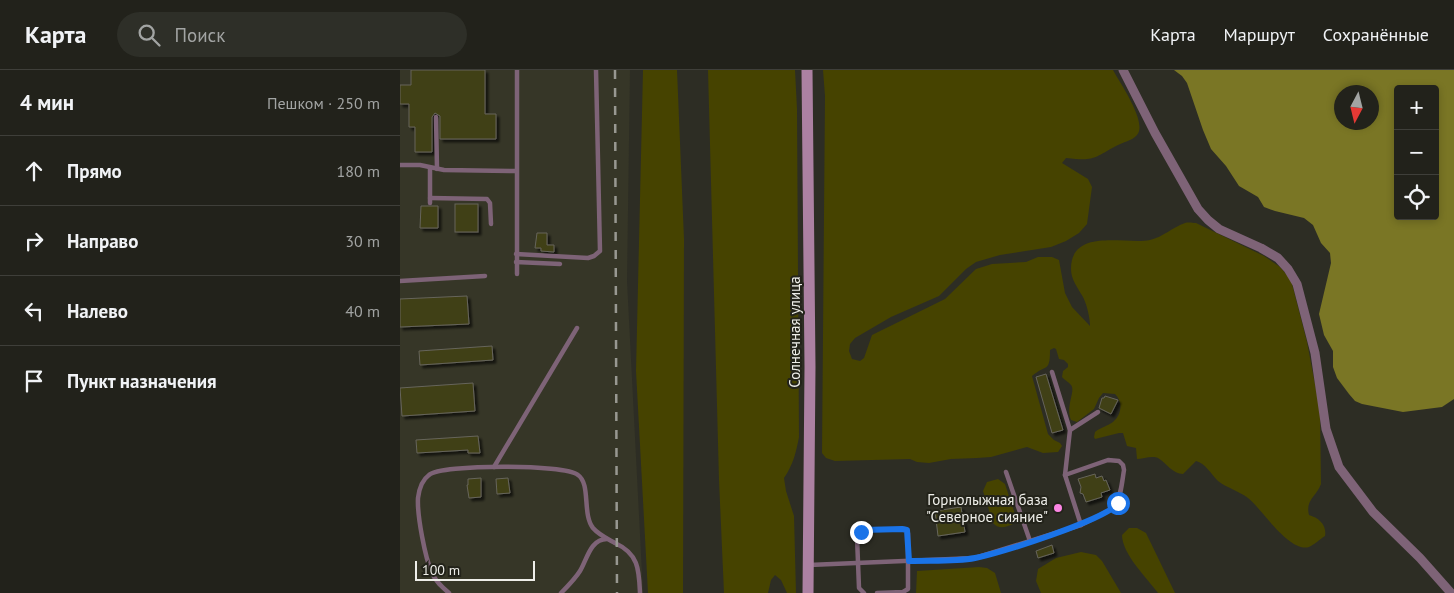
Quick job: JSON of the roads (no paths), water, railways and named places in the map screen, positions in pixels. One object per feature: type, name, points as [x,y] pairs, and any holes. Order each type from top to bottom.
[{"type":"street","name":"Солнечная улица","points":[[807,70],[810,366],[808,593]]},
{"type":"street","points":[[1123,70],[1155,133],[1198,209],[1219,229],[1261,248],[1278,258],[1288,269],[1297,284],[1315,352],[1326,429],[1339,467],[1373,512],[1420,558],[1451,593]]},
{"type":"lane","points":[[516,274],[517,70]]},
{"type":"lane","points":[[516,254],[588,258],[600,251],[596,70]]},
{"type":"lane","points":[[436,117],[436,169]]},
{"type":"lane","points":[[400,165],[420,165],[436,169],[516,171]]},
{"type":"lane","points":[[430,168],[430,201],[487,199],[490,203],[491,224]]},
{"type":"lane","points":[[516,262],[560,264]]},
{"type":"lane","points":[[400,282],[485,276]]},
{"type":"lane","points":[[494,467],[577,328]]},
{"type":"lane","points":[[1052,372],[1070,430],[1065,475],[1081,524]]},
{"type":"lane","points":[[1070,430],[1098,412]]},
{"type":"lane","points":[[808,565],[975,558],[1081,524],[1114,508],[1119,500],[1123,467],[1119,461],[1108,460],[1065,475]]},
{"type":"lane","points":[[449,593],[436,580],[428,561],[418,506],[419,492],[428,475],[438,470],[494,467],[557,468],[574,472],[580,476],[583,482],[590,523],[597,532],[625,548],[634,558],[638,568],[640,593]]},
{"type":"lane","points":[[1006,472],[1030,541]]},
{"type":"lane","points":[[864,593],[859,588],[857,537],[863,530],[907,530],[908,589],[903,592],[877,593]]},
{"type":"lane","points":[[561,593],[575,578],[593,545],[602,539],[610,540]]},
{"type":"railway","points":[[615,70],[617,593]]},
{"type":"place","name":"Горнолыжная база \"Северное сияние\"","points":[[1058,508]]}]
